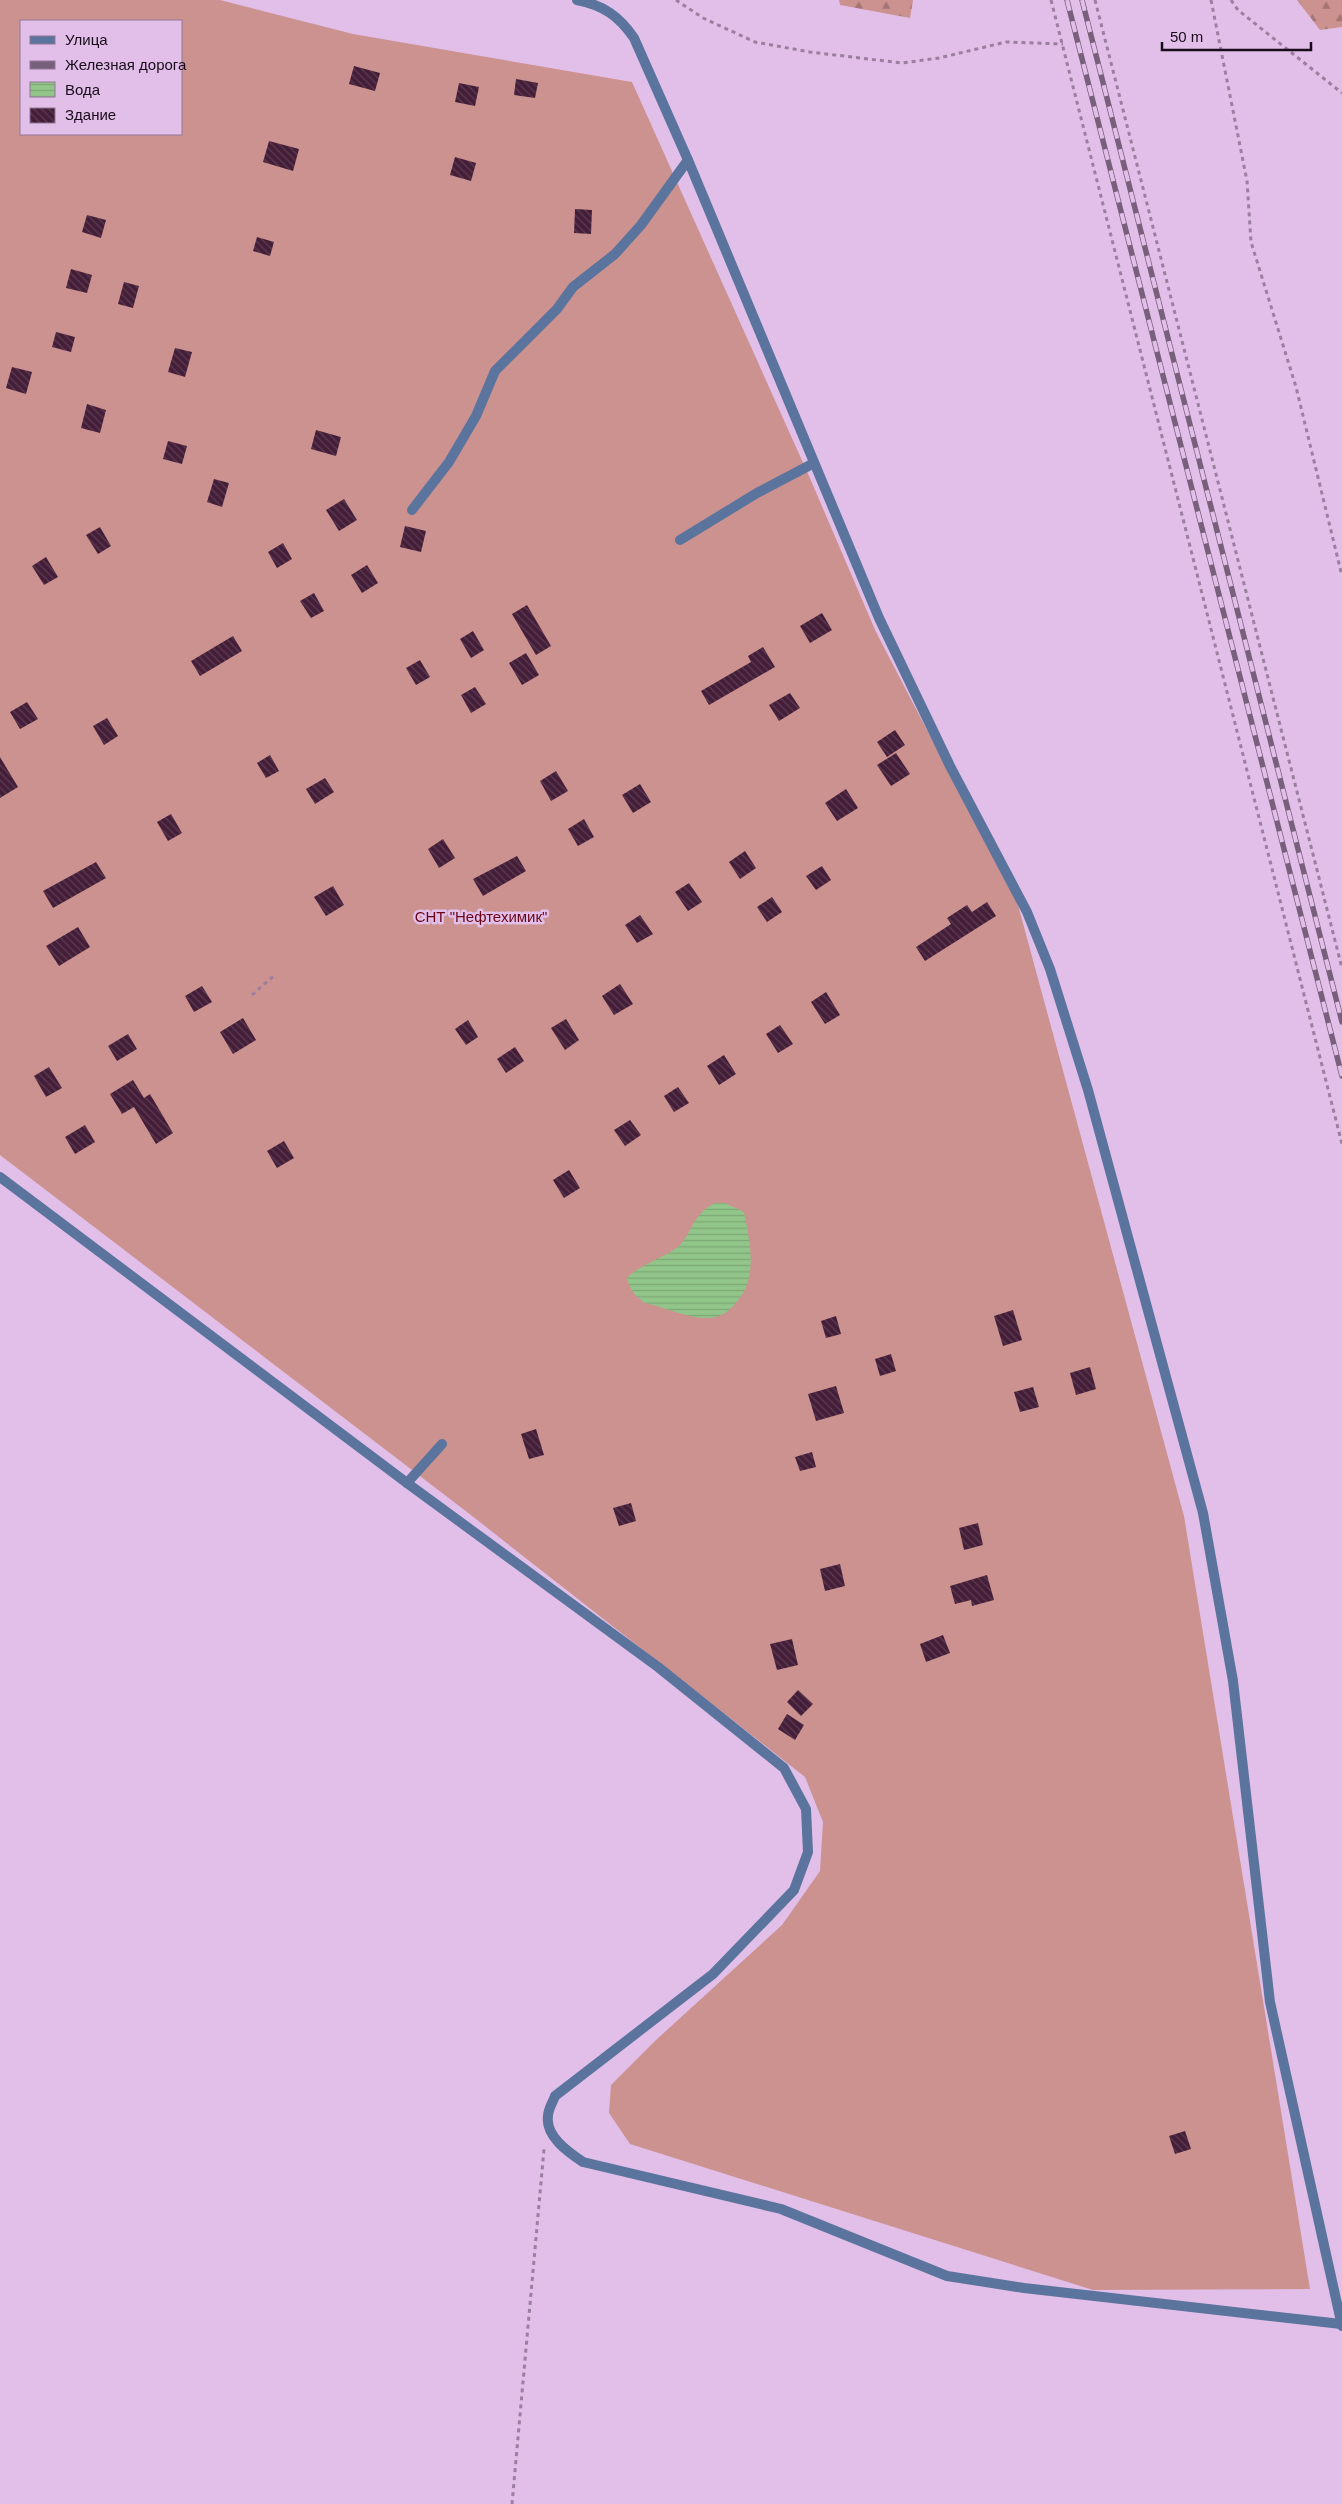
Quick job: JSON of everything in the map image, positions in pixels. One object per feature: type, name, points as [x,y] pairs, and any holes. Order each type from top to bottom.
[{"type":"street","points":[[0,1177],[407,1483],[658,1667],[784,1768],[806,1809],[808,1852],[794,1890],[713,1974],[555,2096],[547,2116],[554,2138],[565,2150],[583,2162],[781,2208],[946,2276],[1024,2288],[1342,2326],[1270,2002],[1233,1681],[1203,1513],[1088,1090],[1050,968],[1027,912],[950,766],[883,627],[688,160],[634,38],[624,24],[609,10],[577,0]]},
{"type":"street","points":[[412,510],[449,462],[476,416],[495,371],[557,309],[573,287],[614,254],[641,225],[688,160]]},
{"type":"street","points":[[680,540],[757,493],[814,464]]},
{"type":"street","points":[[407,1483],[442,1444]]},
{"type":"path","points":[[676,0],[703,18],[755,42],[819,53],[902,63],[939,58],[1006,42],[1062,44]]},
{"type":"path","points":[[1051,0],[1342,1144]]},
{"type":"path","points":[[1095,0],[1342,968]]},
{"type":"path","points":[[1211,0],[1247,181],[1251,242],[1296,387],[1342,576]]},
{"type":"path","points":[[1231,0],[1238,10],[1342,94]]},
{"type":"path","points":[[252,994],[276,974]]},
{"type":"path","points":[[512,2504],[544,2146]]},
{"type":"green space","name":"СНТ \"Нефтехимик\"","points":[[0,0],[220,0],[353,34],[632,82],[809,476],[876,632],[1018,905],[1184,1516],[1310,2289],[1093,2290],[630,2144],[609,2113],[611,2085],[656,2040],[782,1925],[820,1871],[823,1822],[805,1777],[467,1512],[0,1155]]},
{"type":"green space","points":[[839,0],[913,0],[910,18],[840,5]]},
{"type":"green space","points":[[1297,0],[1342,0],[1342,27],[1320,30]]},
{"type":"water","points":[[715,1203],[725,1203],[744,1212],[749,1236],[750,1272],[743,1294],[735,1304],[725,1313],[718,1316],[698,1318],[645,1303],[638,1298],[627,1278],[640,1268],[680,1245],[702,1212]]},
{"type":"building","points":[[354,66],[380,73],[375,91],[349,84]]},
{"type":"building","points":[[516,79],[538,83],[535,98],[514,95]]},
{"type":"building","points":[[459,83],[479,87],[475,106],[455,102]]},
{"type":"building","points":[[269,141],[299,149],[293,171],[263,162]]},
{"type":"building","points":[[455,157],[476,163],[471,181],[450,175]]},
{"type":"building","points":[[575,209],[592,210],[591,234],[574,233]]},
{"type":"building","points":[[87,215],[106,220],[101,238],[82,232]]},
{"type":"building","points":[[257,237],[274,242],[270,256],[253,251]]},
{"type":"building","points":[[71,269],[92,275],[87,293],[66,288]]},
{"type":"building","points":[[124,282],[139,286],[133,308],[118,304]]},
{"type":"building","points":[[56,332],[75,337],[71,352],[52,347]]},
{"type":"building","points":[[175,348],[192,352],[185,377],[168,372]]},
{"type":"building","points":[[12,367],[32,372],[26,394],[6,388]]},
{"type":"building","points":[[87,404],[106,410],[100,433],[81,428]]},
{"type":"building","points":[[316,430],[341,437],[336,456],[311,449]]},
{"type":"building","points":[[168,441],[187,446],[182,464],[163,459]]},
{"type":"building","points":[[214,479],[229,483],[222,507],[207,502]]},
{"type":"building","points":[[344,499],[357,520],[339,531],[326,510]]},
{"type":"building","points":[[405,526],[426,531],[421,552],[400,547]]},
{"type":"building","points":[[100,527],[111,546],[98,554],[86,535]]},
{"type":"building","points":[[283,543],[292,559],[277,568],[268,552]]},
{"type":"building","points":[[46,557],[58,577],[44,585],[32,566]]},
{"type":"building","points":[[367,565],[378,583],[362,593],[351,575]]},
{"type":"building","points":[[314,593],[324,611],[311,618],[300,601]]},
{"type":"building","points":[[527,605],[551,646],[536,655],[512,614]]},
{"type":"building","points":[[822,613],[832,630],[810,643],[800,626]]},
{"type":"building","points":[[473,631],[484,650],[471,658],[460,639]]},
{"type":"building","points":[[233,636],[242,651],[200,676],[191,661]]},
{"type":"building","points":[[763,647],[775,667],[709,705],[701,691],[751,662],[748,656]]},
{"type":"building","points":[[526,653],[539,675],[522,685],[509,663]]},
{"type":"building","points":[[420,660],[430,677],[416,685],[406,668]]},
{"type":"building","points":[[475,687],[486,704],[471,713],[461,695]]},
{"type":"building","points":[[790,693],[800,708],[779,721],[769,705]]},
{"type":"building","points":[[27,702],[38,719],[20,729],[10,712]]},
{"type":"building","points":[[107,718],[118,736],[104,745],[93,726]]},
{"type":"building","points":[[895,730],[905,745],[887,757],[877,742]]},
{"type":"building","points":[[896,753],[910,774],[891,786],[877,765]]},
{"type":"building","points":[[270,755],[279,771],[266,778],[257,763]]},
{"type":"building","points":[[0,757],[18,787],[0,798]]},
{"type":"building","points":[[556,771],[568,791],[551,801],[540,781]]},
{"type":"building","points":[[325,778],[334,792],[315,804],[306,789]]},
{"type":"building","points":[[640,784],[651,802],[633,813],[622,795]]},
{"type":"building","points":[[846,789],[858,808],[837,821],[825,803]]},
{"type":"building","points":[[171,814],[182,833],[168,841],[157,822]]},
{"type":"building","points":[[584,819],[594,837],[578,846],[568,829]]},
{"type":"building","points":[[443,839],[455,858],[439,868],[428,849]]},
{"type":"building","points":[[745,851],[756,868],[740,879],[729,862]]},
{"type":"building","points":[[517,856],[526,871],[483,896],[473,879]]},
{"type":"building","points":[[96,862],[106,878],[53,908],[43,891]]},
{"type":"building","points":[[822,866],[831,880],[816,890],[806,876]]},
{"type":"building","points":[[689,883],[702,902],[688,911],[675,892]]},
{"type":"building","points":[[333,886],[344,905],[326,916],[314,897]]},
{"type":"building","points":[[772,897],[782,912],[767,922],[757,907]]},
{"type":"building","points":[[987,902],[996,916],[925,961],[916,947],[951,924],[947,918],[967,905],[972,912]]},
{"type":"building","points":[[640,915],[653,934],[637,943],[625,925]]},
{"type":"building","points":[[78,927],[90,947],[59,966],[46,946]]},
{"type":"building","points":[[620,984],[633,1004],[614,1015],[602,996]]},
{"type":"building","points":[[202,986],[212,1002],[194,1012],[185,996]]},
{"type":"building","points":[[826,992],[840,1015],[825,1024],[811,1002]]},
{"type":"building","points":[[243,1018],[256,1040],[233,1054],[220,1032]]},
{"type":"building","points":[[566,1019],[579,1040],[565,1050],[551,1028]]},
{"type":"building","points":[[468,1020],[478,1037],[466,1045],[455,1029]]},
{"type":"building","points":[[780,1025],[793,1044],[778,1053],[766,1034]]},
{"type":"building","points":[[128,1034],[137,1049],[117,1061],[108,1046]]},
{"type":"building","points":[[515,1047],[524,1061],[506,1073],[497,1059]]},
{"type":"building","points":[[724,1055],[736,1074],[719,1085],[707,1066]]},
{"type":"building","points":[[49,1067],[62,1088],[46,1097],[34,1076]]},
{"type":"building","points":[[133,1080],[144,1098],[150,1094],[173,1133],[156,1144],[134,1107],[122,1114],[110,1094]]},
{"type":"building","points":[[678,1087],[689,1103],[674,1112],[664,1096]]},
{"type":"building","points":[[630,1120],[641,1135],[625,1146],[614,1130]]},
{"type":"building","points":[[85,1125],[95,1142],[75,1154],[65,1137]]},
{"type":"building","points":[[284,1141],[294,1158],[277,1168],[267,1151]]},
{"type":"building","points":[[569,1170],[580,1188],[564,1198],[553,1180]]},
{"type":"building","points":[[1013,1310],[1022,1340],[1003,1346],[994,1316]]},
{"type":"building","points":[[836,1316],[841,1334],[826,1338],[821,1321]]},
{"type":"building","points":[[891,1354],[896,1371],[880,1376],[875,1359]]},
{"type":"building","points":[[1090,1367],[1096,1389],[1076,1395],[1070,1373]]},
{"type":"building","points":[[836,1386],[844,1413],[816,1421],[808,1394]]},
{"type":"building","points":[[1033,1387],[1039,1407],[1020,1412],[1014,1392]]},
{"type":"building","points":[[536,1429],[544,1455],[529,1459],[521,1434]]},
{"type":"building","points":[[812,1452],[816,1467],[800,1471],[795,1457]]},
{"type":"building","points":[[631,1503],[636,1521],[619,1526],[613,1508]]},
{"type":"building","points":[[978,1523],[983,1545],[964,1550],[959,1528]]},
{"type":"building","points":[[840,1564],[845,1586],[825,1591],[820,1569]]},
{"type":"building","points":[[987,1575],[994,1600],[972,1606],[971,1600],[955,1604],[950,1586]]},
{"type":"building","points":[[943,1635],[950,1653],[926,1662],[920,1644]]},
{"type":"building","points":[[792,1639],[798,1665],[777,1670],[770,1644]]},
{"type":"building","points":[[798,1690],[813,1704],[801,1716],[787,1702]]},
{"type":"building","points":[[787,1714],[804,1725],[795,1740],[778,1729]]},
{"type":"building","points":[[1185,2131],[1191,2149],[1175,2154],[1169,2136]]},
{"type":"railway","points":[[1067,0],[1342,1076]]},
{"type":"railway","points":[[1082,0],[1342,1022]]}]
